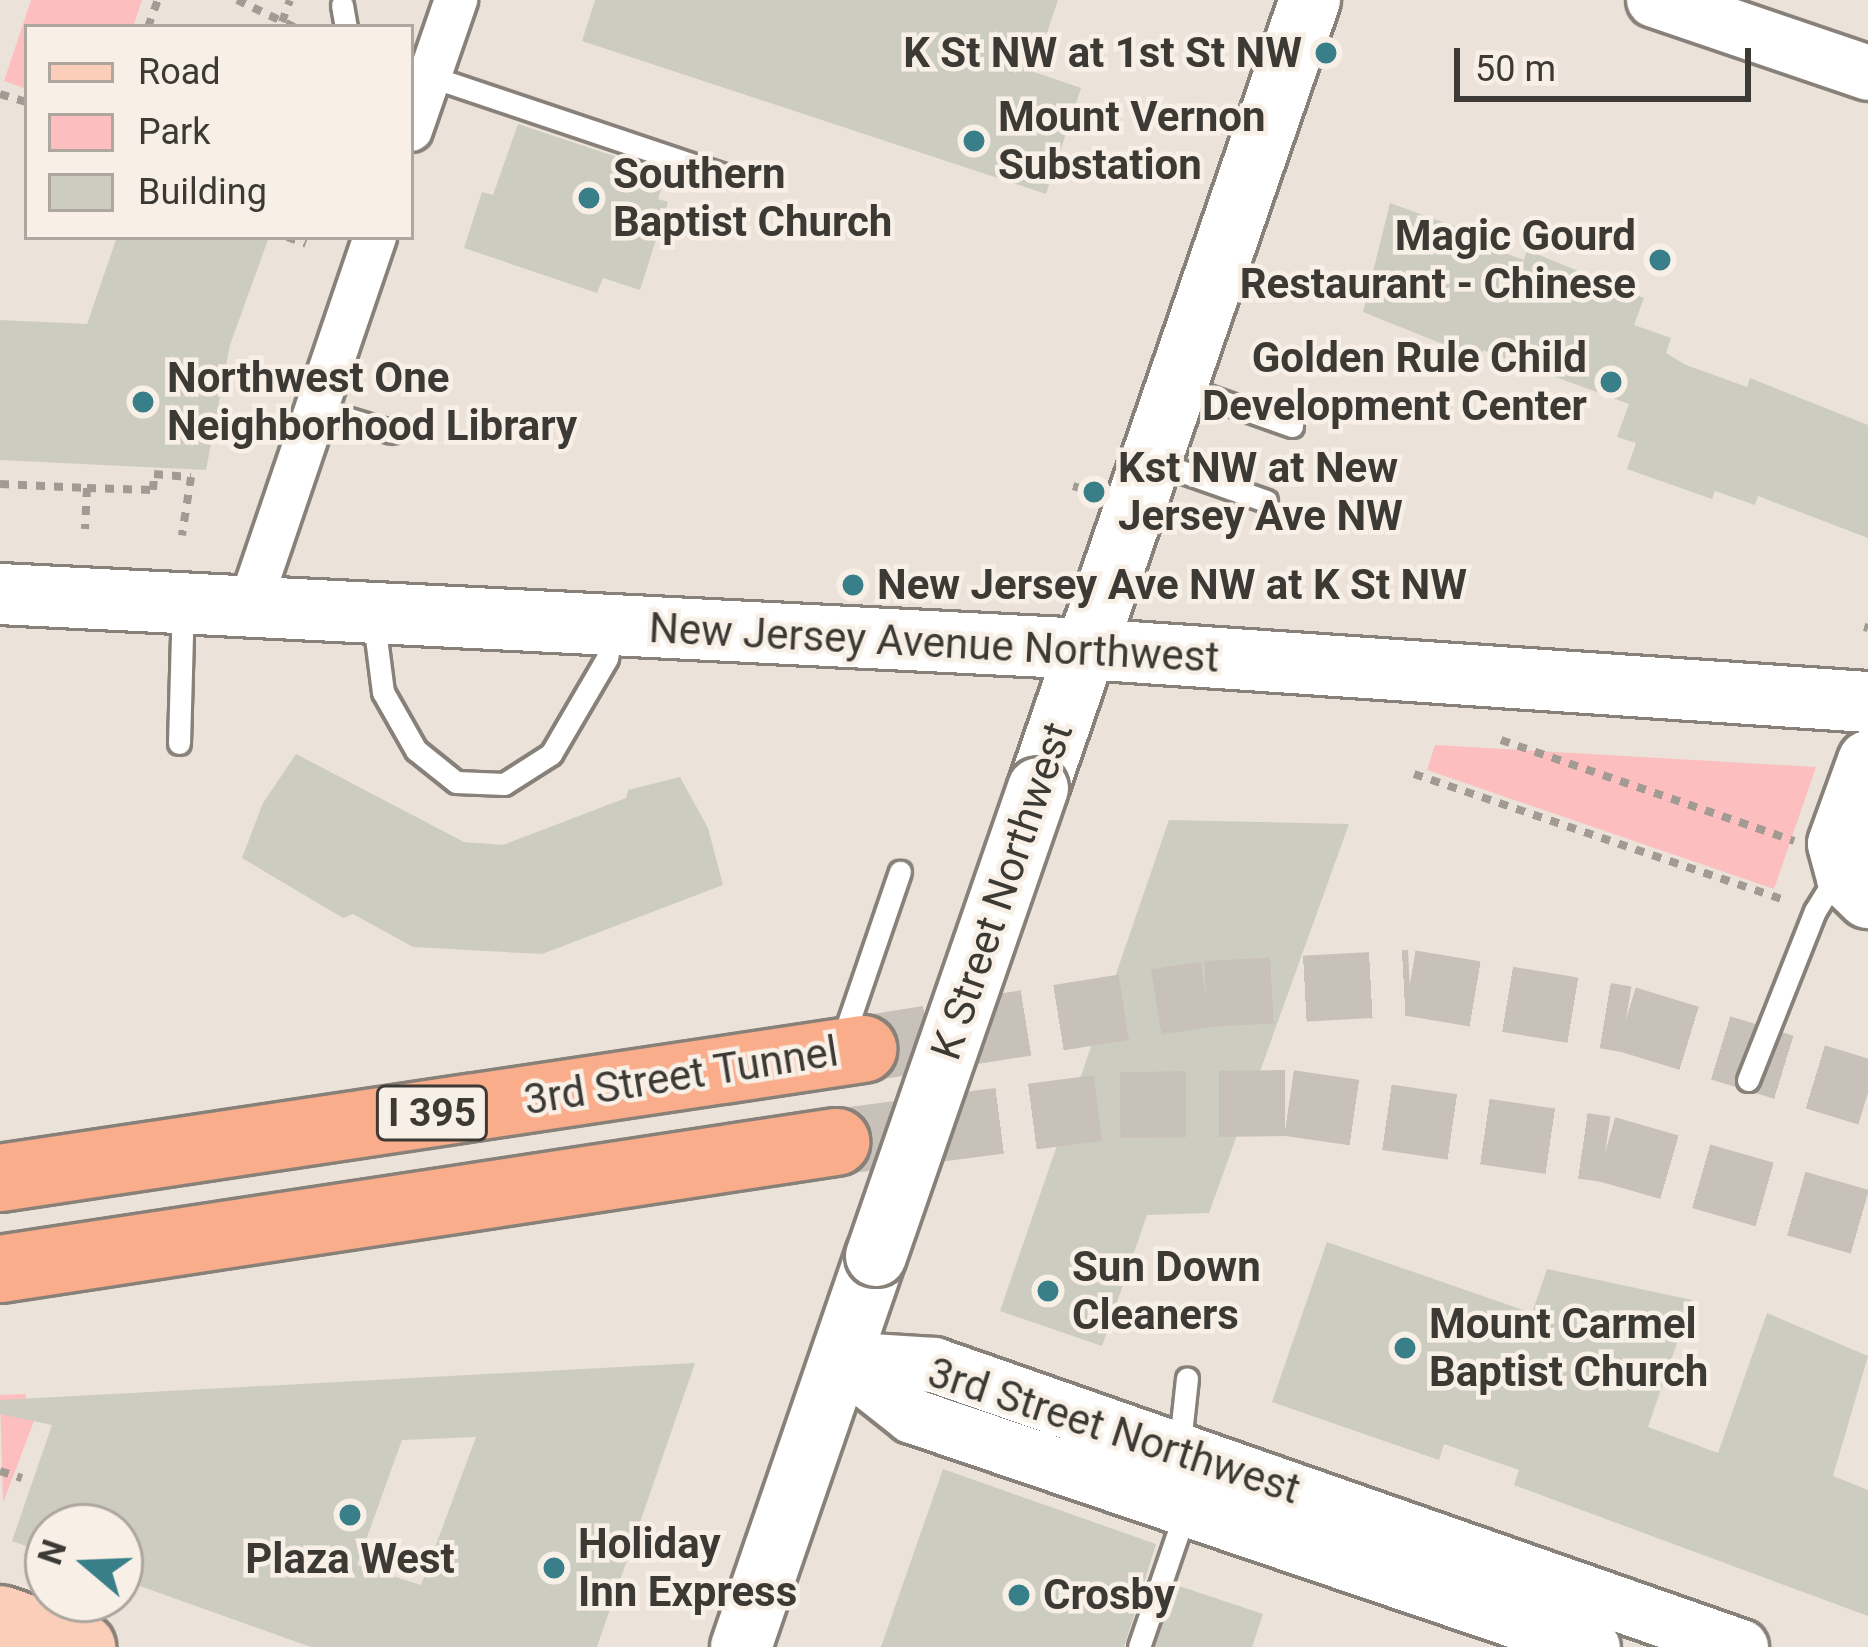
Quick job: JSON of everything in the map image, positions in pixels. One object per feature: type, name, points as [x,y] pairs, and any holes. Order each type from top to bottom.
[{"type":"highway","name":"3rd Street Tunnel","points":[[0,1178],[851,1050]]},
{"type":"highway","name":"3rd Street Tunnel","points":[[0,1269],[836,1142]]},
{"type":"main road","name":"K Street Northwest","points":[[741,1647],[1310,0]]},
{"type":"main road","name":"New Jersey Avenue Northwest","points":[[0,595],[1086,649],[1868,702]]},
{"type":"main road","points":[[1837,870],[1840,832],[1868,760]]},
{"type":"main road","points":[[0,1619],[82,1647]]},
{"type":"street","points":[[414,116],[425,65],[456,0]]},
{"type":"street","points":[[1654,0],[1868,73]]},
{"type":"street","points":[[249,607],[374,240]]},
{"type":"street","name":"3rd Street Northwest","points":[[840,1359],[912,1416],[1184,1478],[1582,1632],[1741,1647]]},
{"type":"lane","points":[[425,65],[724,175]]},
{"type":"lane","points":[[1177,385],[1292,426]]},
{"type":"lane","points":[[316,410],[392,432]]},
{"type":"lane","points":[[1151,460],[1266,502]]},
{"type":"lane","points":[[179,743],[183,604]]},
{"type":"lane","points":[[373,614],[383,692],[416,750],[456,782],[504,784],[551,754],[607,658],[614,625]]},
{"type":"lane","points":[[1748,1080],[1815,910],[1837,870]]},
{"type":"lane","points":[[851,1050],[901,872]]},
{"type":"lane","points":[[1139,1647],[1184,1478],[1186,1378]]},
{"type":"path","points":[[237,0],[287,24]]},
{"type":"path","points":[[282,22],[290,0]]},
{"type":"path","points":[[295,240],[306,244]]},
{"type":"path","points":[[0,484],[153,490],[154,473],[191,477],[182,535]]},
{"type":"path","points":[[1073,485],[1094,492]]},
{"type":"path","points":[[85,529],[87,488]]},
{"type":"path","points":[[1501,740],[1837,870]]},
{"type":"path","points":[[1414,773],[1782,899]]},
{"type":"path","points":[[0,1471],[22,1478]]},
{"type":"green space","points":[[31,0],[142,0],[134,24],[24,24],[24,88],[4,81]]},
{"type":"green space","points":[[1435,745],[1816,767],[1774,889],[1427,770]]},
{"type":"green space","points":[[25,1394],[34,1421],[3,1503],[0,1395]]},
{"type":"building","name":"Mount Vernon Substation","points":[[595,0],[1058,0],[1034,72],[1081,88],[1046,194],[582,41]]},
{"type":"building","points":[[518,124],[641,165],[638,175],[663,183],[658,199],[668,202],[640,290],[603,278],[597,293],[464,248],[482,192],[493,195]]},
{"type":"building","points":[[1390,203],[1465,230],[1462,238],[1524,260],[1527,250],[1644,298],[1634,325],[1671,338],[1666,353],[1686,365],[1747,387],[1750,378],[1868,425],[1868,538],[1758,496],[1755,505],[1715,491],[1712,499],[1627,469],[1636,443],[1617,437],[1629,404],[1483,350],[1480,359],[1363,312]]},
{"type":"building","points":[[116,240],[268,240],[230,345],[206,470],[0,460],[0,320],[87,324]]},
{"type":"building","points":[[296,754],[464,842],[503,845],[626,798],[628,790],[680,777],[708,828],[723,885],[542,954],[413,947],[353,914],[343,918],[242,858],[263,803]]},
{"type":"building","points":[[1169,820],[1349,824],[1209,1213],[1147,1215],[1102,1346],[1000,1311]]},
{"type":"building","points":[[1327,1242],[1532,1313],[1547,1269],[1692,1300],[1648,1427],[1718,1453],[1767,1313],[1868,1356],[1833,1476],[1868,1490],[1868,1616],[1514,1485],[1519,1470],[1444,1444],[1439,1460],[1272,1402]]},
{"type":"building","points":[[695,1363],[597,1647],[311,1647],[144,1588],[144,1503],[25,1503],[52,1425],[0,1414],[0,1400]],"holes":[[[476,1437],[421,1585],[357,1565],[402,1440]]]},
{"type":"building","name":"Crosby","points":[[943,1469],[1156,1544],[1124,1647],[881,1647]]},
{"type":"building","points":[[24,1506],[24,1545],[12,1541]]},
{"type":"building","points":[[1176,1585],[1263,1614],[1252,1647],[1155,1647]]},
{"type":"tunnel","points":[[863,1049],[1206,994],[1410,983],[1626,1019],[1868,1093]]},
{"type":"tunnel","points":[[836,1142],[1120,1105],[1289,1103],[1606,1149],[1868,1224]]},
{"type":"place","name":"K St NW at 1st St NW","points":[[1326,53]]},
{"type":"place","name":"Mount Vernon Substation","points":[[974,141]]},
{"type":"place","name":"Southern Baptist Church","points":[[589,198]]},
{"type":"place","name":"Magic Gourd Restaurant - Chinese","points":[[1660,260]]},
{"type":"place","name":"Golden Rule Child Development Center","points":[[1611,382]]},
{"type":"place","name":"Northwest One Neighborhood Library","points":[[143,402]]},
{"type":"place","name":"Kst NW at New Jersey Ave NW","points":[[1094,492]]},
{"type":"place","name":"New Jersey Ave NW at K St NW","points":[[853,585]]},
{"type":"place","name":"Sun Down Cleaners","points":[[1048,1291]]},
{"type":"place","name":"Mount Carmel Baptist Church","points":[[1405,1348]]},
{"type":"place","name":"Plaza West","points":[[350,1515]]},
{"type":"place","name":"Holiday Inn Express","points":[[554,1568]]},
{"type":"place","name":"Crosby","points":[[1019,1595]]}]
